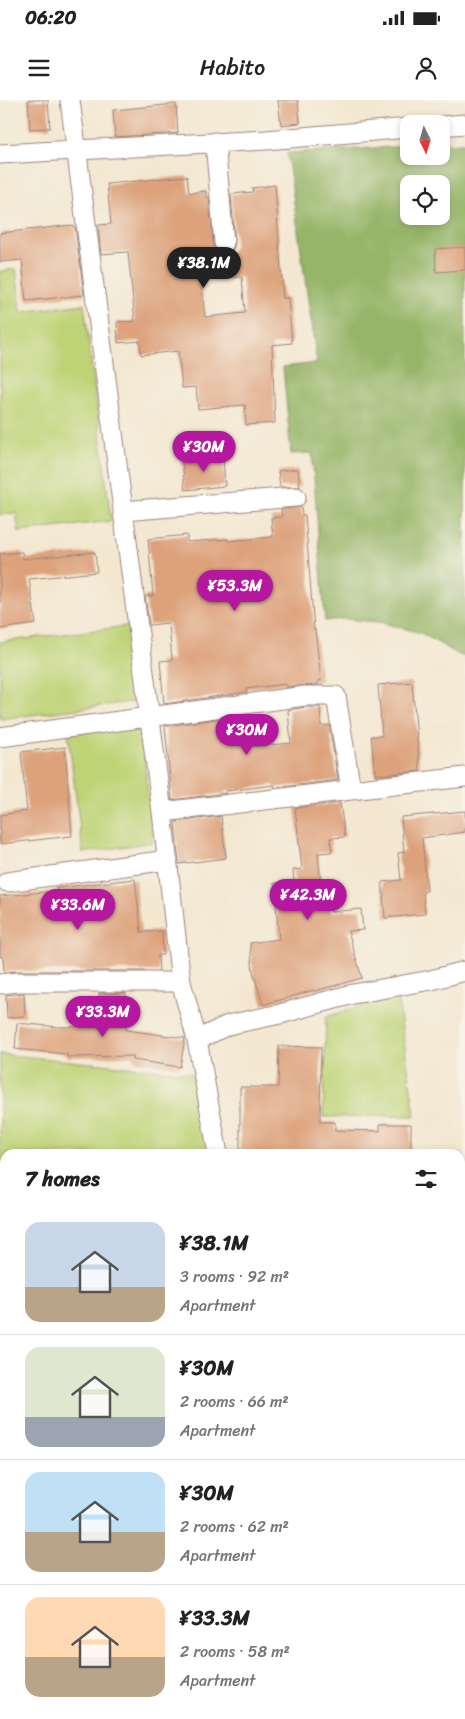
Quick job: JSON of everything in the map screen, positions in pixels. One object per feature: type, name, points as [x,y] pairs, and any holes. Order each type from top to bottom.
[{"type":"street","points":[[70,100],[150,716],[181,982],[197,1040],[217,1149]]},
{"type":"street","points":[[450,125],[465,124]]},
{"type":"street","points":[[0,154],[214,142],[400,129]]},
{"type":"street","points":[[214,142],[224,243]]},
{"type":"street","points":[[123,511],[296,497]]},
{"type":"street","points":[[0,737],[305,696],[336,696],[350,790]]},
{"type":"street","points":[[162,812],[465,777]]},
{"type":"street","points":[[7,882],[168,860]]},
{"type":"street","points":[[197,1040],[228,1025],[280,1014],[353,994],[431,980],[465,971]]},
{"type":"street","points":[[0,984],[17,982],[181,982]]},
{"type":"green space","points":[[465,143],[465,657],[421,633],[379,622],[343,619],[325,621],[312,453],[291,454],[283,367],[317,363],[287,153],[400,147],[400,165],[450,165],[450,144]]},
{"type":"green space","points":[[16,269],[21,312],[84,304],[111,521],[19,532],[16,513],[0,515],[0,271]]},
{"type":"green space","points":[[128,626],[138,701],[0,719],[0,642]]},
{"type":"green space","points":[[128,725],[142,737],[153,842],[83,853],[68,734]]},
{"type":"green space","points":[[397,995],[415,1116],[323,1117],[326,1017]]},
{"type":"green space","points":[[0,1054],[191,1073],[205,1109],[210,1149],[0,1149]]},
{"type":"building","points":[[28,100],[48,100],[50,128],[30,129]]},
{"type":"building","points":[[278,100],[298,100],[300,123],[281,125]]},
{"type":"building","points":[[176,104],[178,133],[115,137],[113,110]]},
{"type":"building","points":[[187,176],[189,193],[206,191],[206,197],[209,197],[213,244],[215,250],[225,254],[231,252],[235,242],[231,194],[253,192],[252,188],[275,185],[283,298],[288,298],[292,343],[272,345],[275,423],[246,425],[245,405],[198,409],[196,387],[182,388],[178,351],[141,355],[140,341],[118,343],[117,322],[135,321],[128,252],[101,254],[98,225],[111,224],[107,184]],"holes":[[[242,277],[245,313],[205,317],[201,280]]]},
{"type":"building","points":[[73,225],[75,227],[84,295],[26,301],[22,260],[0,262],[0,233]]},
{"type":"building","points":[[465,247],[465,270],[436,272],[435,249]]},
{"type":"building","points":[[223,457],[225,486],[185,490],[182,461]]},
{"type":"building","points":[[298,469],[300,487],[280,487],[278,471]]},
{"type":"building","points":[[301,507],[302,515],[305,515],[314,630],[321,681],[317,681],[318,685],[286,687],[286,684],[246,689],[247,692],[164,704],[160,661],[172,660],[169,623],[149,625],[145,596],[153,596],[148,539],[187,535],[187,542],[273,537],[271,518],[282,517],[281,509]]},
{"type":"building","points":[[22,552],[23,559],[95,552],[97,572],[29,579],[36,624],[0,629],[0,554]]},
{"type":"building","points":[[412,682],[420,771],[375,775],[371,736],[382,736],[378,685]]},
{"type":"building","points":[[320,707],[321,726],[329,725],[338,780],[275,788],[274,785],[172,800],[165,726],[249,715],[252,747],[291,743],[288,710]]},
{"type":"building","points":[[65,747],[72,836],[0,844],[0,815],[27,811],[21,752]]},
{"type":"building","points":[[340,803],[345,837],[330,838],[332,852],[318,853],[322,898],[329,898],[331,912],[361,909],[363,930],[348,931],[362,978],[263,1005],[253,972],[250,943],[279,939],[274,883],[294,882],[293,870],[302,869],[295,808]]},
{"type":"building","points":[[465,811],[465,832],[422,838],[427,891],[423,891],[425,914],[385,918],[382,882],[401,880],[398,853],[404,852],[401,817]]},
{"type":"building","points":[[221,816],[226,858],[179,864],[175,822]]},
{"type":"building","points":[[135,879],[141,932],[162,931],[163,955],[158,955],[159,971],[4,972],[3,957],[0,957],[0,896],[57,891],[56,888]]},
{"type":"building","points":[[24,993],[25,1016],[7,1018],[6,995]]},
{"type":"building","points":[[99,993],[126,993],[126,1030],[185,1038],[180,1067],[133,1060],[134,1056],[67,1057],[67,1054],[15,1049],[17,1023],[59,1027],[100,1026]]},
{"type":"building","points":[[279,1046],[321,1047],[320,1122],[335,1122],[335,1130],[380,1131],[380,1124],[411,1124],[411,1149],[240,1149],[240,1087],[278,1087]]}]
